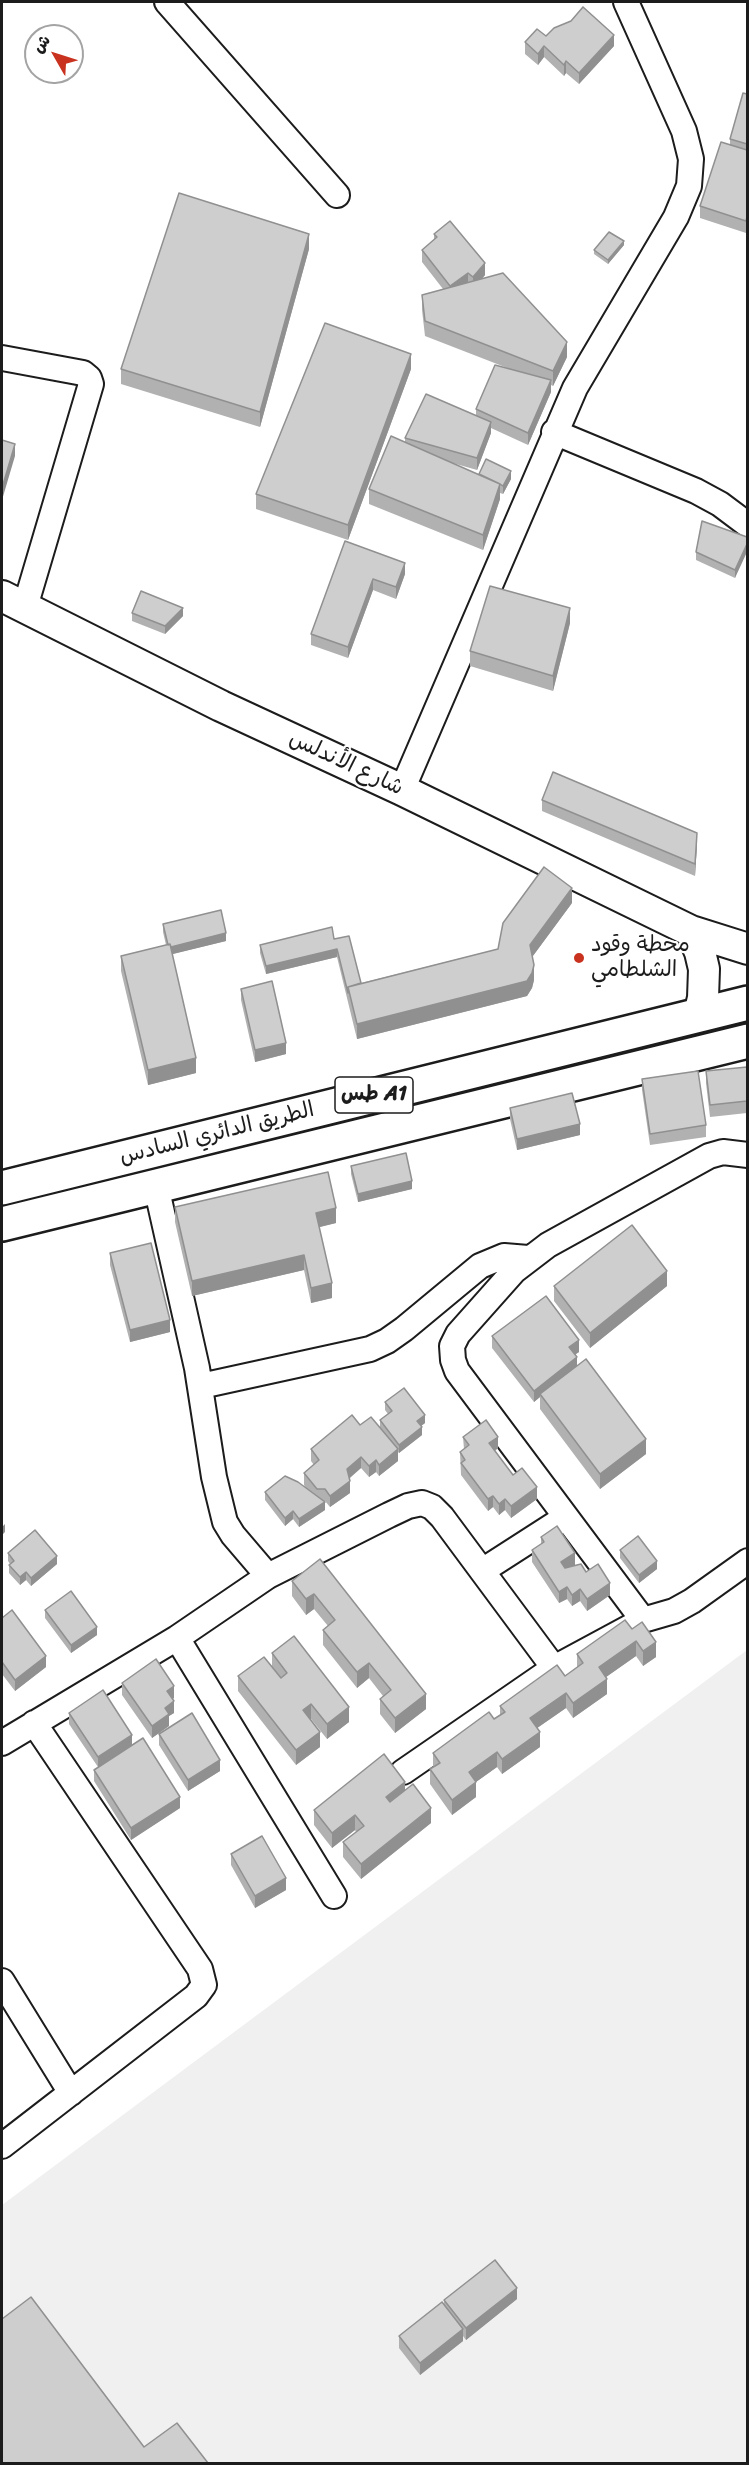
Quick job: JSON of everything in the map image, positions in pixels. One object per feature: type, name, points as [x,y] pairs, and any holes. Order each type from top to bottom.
[{"type":"highway","name":"الطريق الدائري السادس","points":[[2,1188],[747,1003]]},
{"type":"highway","name":"الطريق الدائري السادس","points":[[2,1224],[747,1041]]},
{"type":"main road","name":"شارع الأندلس","points":[[13,601],[220,706],[402,790],[691,931],[747,950]]},
{"type":"main road","points":[[691,931],[704,969],[703,998],[699,1015]]},
{"type":"street","points":[[167,2],[337,195]]},
{"type":"street","points":[[402,790],[574,388],[676,217],[689,186],[691,159],[684,130],[626,2]]},
{"type":"street","points":[[2,358],[83,373],[89,378],[91,384],[13,601]]},
{"type":"street","points":[[554,432],[696,491],[720,504],[747,525]]},
{"type":"street","points":[[643,1620],[457,1371],[452,1346],[458,1334],[528,1258],[709,1156],[723,1152],[747,1155]]},
{"type":"street","points":[[156,1186],[201,1386],[214,1477],[225,1522],[233,1535],[268,1576]]},
{"type":"street","points":[[201,1386],[370,1349],[404,1329],[480,1266],[504,1256],[528,1258]]},
{"type":"street","points":[[2,1743],[177,1638],[268,1576],[408,1506],[422,1503],[432,1507],[442,1517],[554,1668]]},
{"type":"street","points":[[482,1571],[566,1516]]},
{"type":"street","points":[[403,1772],[554,1668],[643,1620],[674,1611],[692,1601],[747,1561]]},
{"type":"street","points":[[177,1638],[334,1896]]},
{"type":"street","points":[[2,2146],[196,1996],[204,1985],[200,1968],[34,1723]]},
{"type":"street","points":[[2,1981],[71,2093]]},
{"type":"shaded area","points":[[747,1650],[747,2463],[2,2464],[2,2205]]},
{"type":"building","points":[[583,7],[614,35],[579,73],[566,61],[564,65],[544,46],[538,54],[525,42],[537,29],[546,36],[554,28],[571,21]]},
{"type":"building","points":[[743,93],[747,94],[747,144],[730,139]]},
{"type":"building","points":[[721,142],[747,150],[746,221],[700,206]]},
{"type":"building","points":[[179,193],[309,234],[260,412],[121,369]]},
{"type":"building","points":[[450,221],[485,263],[473,277],[468,273],[450,286],[422,250],[437,237],[434,234]]},
{"type":"building","points":[[609,232],[624,241],[608,260],[594,250]]},
{"type":"building","points":[[503,273],[567,342],[553,371],[425,321],[422,295]]},
{"type":"building","points":[[325,323],[411,354],[348,525],[256,494]]},
{"type":"building","points":[[495,365],[551,380],[528,433],[476,409]]},
{"type":"building","points":[[426,394],[491,422],[477,458],[405,438]]},
{"type":"building","points":[[391,436],[500,484],[483,535],[369,489]]},
{"type":"building","points":[[2,440],[15,444],[2,488]]},
{"type":"building","points":[[486,459],[511,471],[503,486],[479,474]]},
{"type":"building","points":[[702,521],[747,537],[747,544],[735,570],[696,552]]},
{"type":"building","points":[[345,541],[405,563],[396,587],[373,579],[348,647],[311,634]]},
{"type":"building","points":[[490,586],[570,608],[553,676],[470,651]]},
{"type":"building","points":[[141,591],[183,608],[165,626],[132,613]]},
{"type":"building","points":[[553,772],[697,833],[695,864],[542,800]]},
{"type":"building","points":[[544,867],[572,888],[530,945],[534,965],[527,981],[357,1024],[348,987],[498,949],[503,923]]},
{"type":"building","points":[[221,910],[226,933],[171,947],[170,944],[168,945],[163,924]]},
{"type":"building","points":[[332,927],[334,939],[349,936],[361,983],[348,987],[348,993],[337,949],[266,966],[260,945]]},
{"type":"building","points":[[170,944],[196,1058],[148,1070],[121,956]]},
{"type":"building","points":[[272,981],[286,1043],[255,1050],[241,989]]},
{"type":"building","points":[[747,1067],[747,1101],[710,1105],[706,1071]]},
{"type":"building","points":[[698,1071],[706,1125],[650,1134],[642,1079]]},
{"type":"building","points":[[572,1093],[580,1124],[517,1139],[510,1108]]},
{"type":"building","points":[[406,1153],[412,1181],[358,1194],[351,1166]]},
{"type":"building","points":[[328,1172],[336,1208],[316,1213],[332,1283],[311,1288],[304,1255],[192,1281],[175,1207]]},
{"type":"building","points":[[632,1225],[667,1271],[590,1333],[554,1286]]},
{"type":"building","points":[[151,1243],[170,1320],[130,1330],[110,1253]]},
{"type":"building","points":[[546,1296],[579,1340],[569,1347],[577,1357],[534,1391],[492,1336]]},
{"type":"building","points":[[586,1359],[646,1439],[600,1474],[540,1394]]},
{"type":"building","points":[[404,1388],[425,1415],[417,1421],[422,1427],[399,1445],[380,1420],[392,1411],[385,1402]]},
{"type":"building","points":[[352,1415],[360,1425],[371,1417],[398,1449],[379,1465],[376,1460],[369,1466],[361,1457],[347,1469],[350,1481],[330,1496],[325,1489],[317,1489],[304,1473],[319,1460],[311,1449]]},
{"type":"building","points":[[486,1420],[498,1437],[489,1443],[513,1475],[522,1468],[537,1487],[511,1506],[505,1499],[499,1504],[493,1496],[488,1499],[461,1463],[465,1460],[460,1452],[469,1445],[463,1437]]},
{"type":"building","points":[[285,1476],[298,1482],[325,1502],[299,1519],[293,1511],[285,1518],[265,1492]]},
{"type":"building","points":[[557,1526],[575,1553],[561,1562],[565,1568],[581,1564],[586,1572],[598,1564],[610,1583],[587,1599],[580,1589],[572,1595],[567,1587],[559,1592],[532,1550],[544,1542],[541,1537]]},
{"type":"building","points":[[35,1530],[57,1556],[31,1578],[26,1572],[20,1577],[9,1565],[14,1561],[8,1553]]},
{"type":"building","points":[[638,1536],[657,1561],[639,1575],[620,1550]]},
{"type":"building","points":[[320,1559],[426,1694],[395,1718],[380,1699],[391,1690],[369,1663],[357,1672],[323,1630],[335,1620],[314,1594],[306,1599],[292,1581]]},
{"type":"building","points":[[71,1591],[97,1627],[71,1645],[45,1610]]},
{"type":"building","points":[[12,1610],[46,1656],[15,1680],[2,1662],[2,1618]]},
{"type":"building","points":[[625,1620],[632,1629],[642,1622],[656,1642],[643,1651],[636,1641],[599,1667],[607,1679],[573,1703],[566,1693],[530,1718],[540,1732],[502,1759],[497,1752],[469,1772],[476,1782],[452,1800],[430,1769],[440,1763],[433,1753],[489,1712],[494,1719],[505,1712],[500,1706],[557,1665],[565,1676],[583,1663],[577,1654]]},
{"type":"building","points":[[294,1636],[349,1707],[327,1724],[311,1704],[303,1710],[320,1732],[296,1750],[238,1676],[264,1657],[281,1678],[287,1673],[272,1653]]},
{"type":"building","points":[[156,1659],[174,1686],[167,1691],[174,1701],[165,1708],[169,1714],[152,1726],[122,1683]]},
{"type":"building","points":[[103,1690],[132,1735],[98,1757],[69,1713]]},
{"type":"building","points":[[192,1713],[220,1760],[188,1780],[159,1734]]},
{"type":"building","points":[[143,1738],[180,1797],[131,1828],[94,1770]]},
{"type":"building","points":[[384,1754],[405,1782],[386,1797],[390,1802],[413,1784],[431,1808],[361,1864],[343,1842],[364,1826],[355,1815],[332,1833],[314,1810]]},
{"type":"building","points":[[262,1836],[286,1878],[255,1896],[231,1854]]},
{"type":"building","points":[[495,2260],[517,2288],[466,2328],[444,2300]]},
{"type":"building","points":[[31,2297],[144,2447],[177,2423],[208,2463],[2,2463],[2,2319]]},
{"type":"building","points":[[442,2302],[463,2329],[420,2363],[399,2336]]},
{"type":"place","name":"محطة وقود الشلطامي","points":[[579,958]]}]
